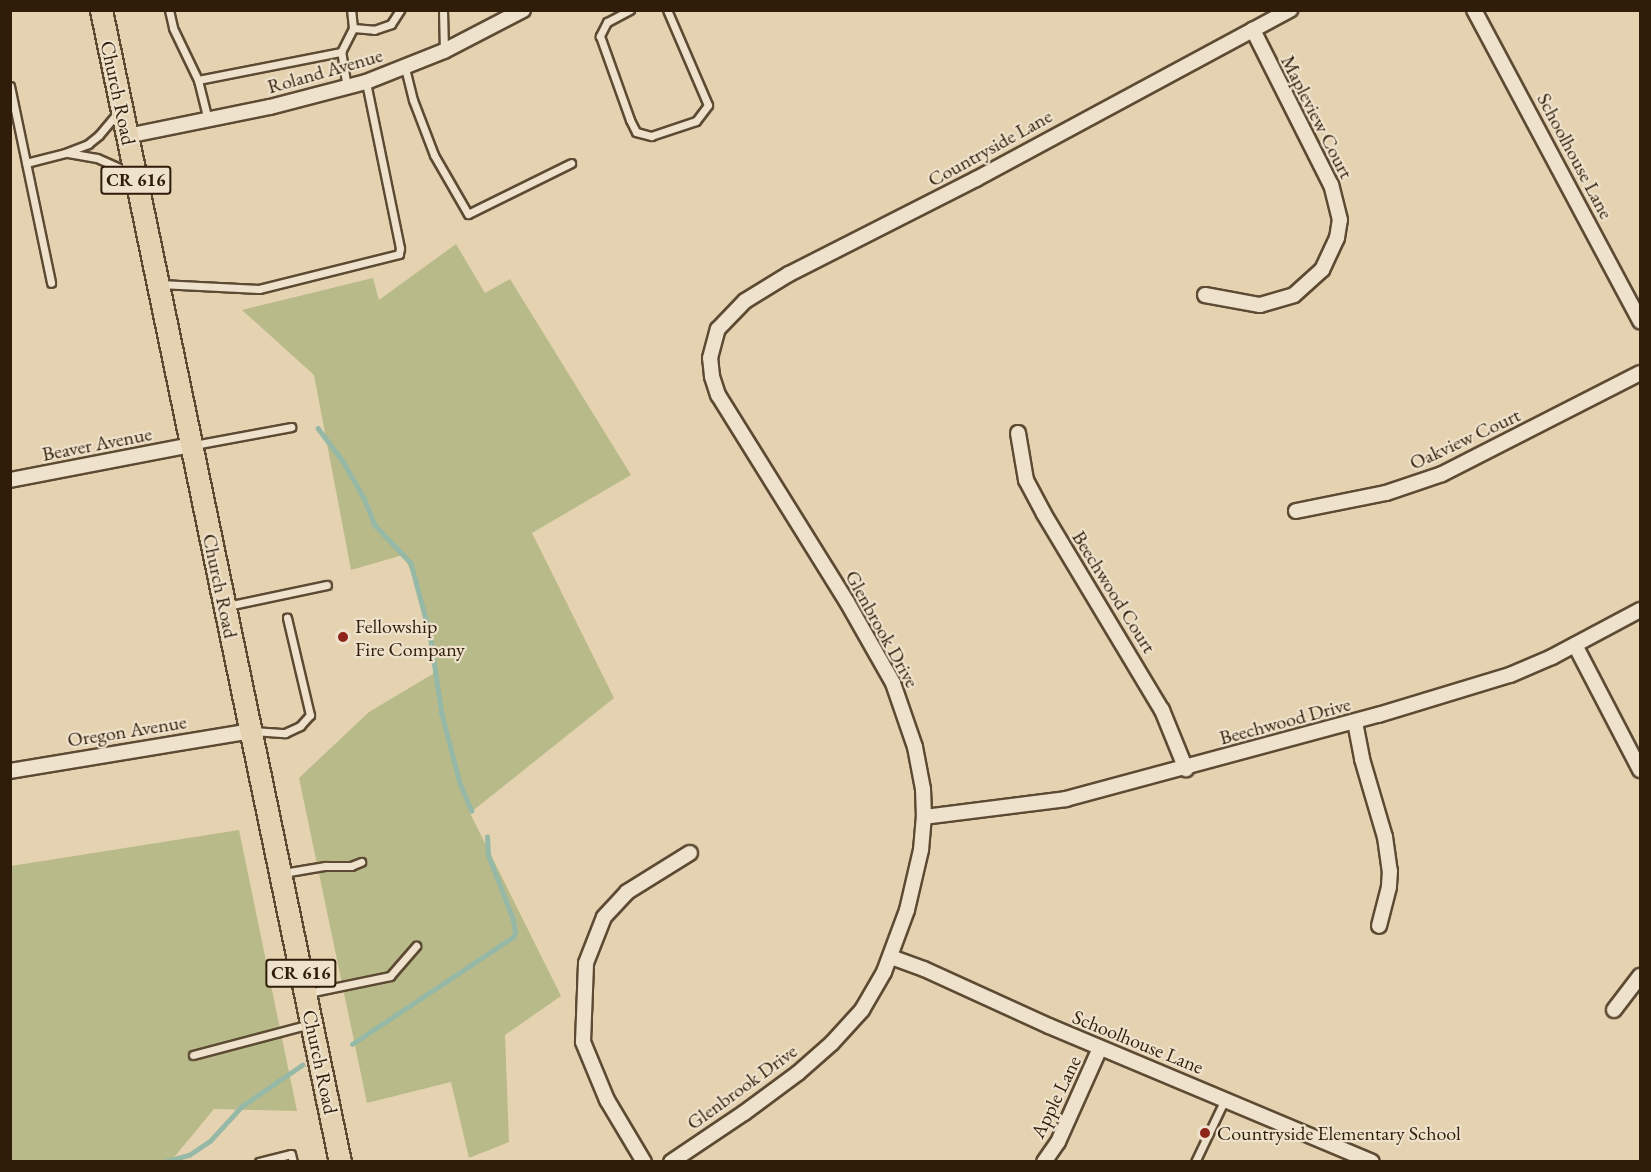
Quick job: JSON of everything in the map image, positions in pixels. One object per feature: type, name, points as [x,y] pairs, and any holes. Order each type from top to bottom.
[{"type":"main road","name":"Church Road","points":[[101,10],[340,1161]]},
{"type":"street","name":"Roland Avenue","points":[[127,136],[208,120],[366,82],[444,51],[523,10]]},
{"type":"street","name":"Countryside Lane","points":[[718,329],[745,301],[789,274],[940,198],[1290,10]]},
{"type":"street","name":"Schoolhouse Lane","points":[[1474,10],[1641,321]]},
{"type":"street","name":"Mapleview Court","points":[[1205,295],[1260,305],[1294,295],[1322,270],[1337,238],[1340,220],[1331,185],[1253,30]]},
{"type":"street","name":"Glenbrook Drive","points":[[671,1161],[753,1107],[816,1058],[862,1010],[891,957],[913,889],[921,850],[924,817],[923,789],[915,747],[893,683],[848,602],[718,395],[712,376],[710,358],[718,329]]},
{"type":"street","name":"Oakview Court","points":[[1296,511],[1386,494],[1442,474],[1641,373]]},
{"type":"street","name":"Beechwood Court","points":[[1018,433],[1026,480],[1044,514],[1162,710],[1186,769]]},
{"type":"street","name":"Beaver Avenue","points":[[10,480],[191,445]]},
{"type":"street","name":"Beechwood Drive","points":[[924,817],[1066,800],[1355,722],[1510,675],[1575,645],[1641,610]]},
{"type":"street","points":[[1575,645],[1641,770]]},
{"type":"street","points":[[1355,722],[1362,759],[1385,837],[1390,871],[1389,887],[1379,926]]},
{"type":"street","name":"Oregon Avenue","points":[[10,771],[137,748],[250,731]]},
{"type":"street","points":[[644,1161],[606,1100],[583,1042],[586,963],[604,917],[627,892],[690,853]]},
{"type":"street","name":"Schoolhouse Lane","points":[[891,957],[1100,1048],[1371,1161]]},
{"type":"street","points":[[1614,1010],[1641,976]]},
{"type":"street","name":"Apple Lane","points":[[1044,1161],[1058,1142],[1100,1048]]},
{"type":"lane","points":[[169,10],[173,28],[198,80],[208,120]]},
{"type":"lane","points":[[347,88],[341,52],[353,28],[351,10]]},
{"type":"lane","points":[[353,28],[374,30],[391,24],[400,10]]},
{"type":"lane","points":[[443,10],[444,51]]},
{"type":"lane","points":[[630,10],[607,22],[600,36],[636,132],[651,136],[696,121],[708,105],[667,10]]},
{"type":"lane","points":[[198,80],[341,52]]},
{"type":"lane","points":[[405,68],[413,100],[434,155],[468,214],[571,163]]},
{"type":"lane","points":[[158,284],[259,289],[399,254],[400,248],[366,82]]},
{"type":"lane","points":[[10,86],[51,283]]},
{"type":"lane","points":[[26,163],[65,153],[99,135],[121,107]]},
{"type":"lane","points":[[65,153],[98,158],[135,174]]},
{"type":"lane","points":[[191,445],[291,428]]},
{"type":"lane","points":[[225,607],[327,585]]},
{"type":"lane","points":[[250,731],[285,733],[300,726],[310,715],[287,618]]},
{"type":"lane","points":[[280,873],[325,866],[351,866],[361,862]]},
{"type":"lane","points":[[305,993],[390,976],[416,946]]},
{"type":"lane","points":[[193,1055],[312,1024]]},
{"type":"lane","points":[[1195,1161],[1225,1099]]},
{"type":"lane","points":[[258,1161],[291,1154],[293,1161]]},
{"type":"green space","points":[[456,244],[485,293],[510,279],[631,475],[532,533],[614,698],[470,813],[561,996],[505,1035],[509,1142],[469,1158],[451,1082],[367,1103],[299,778],[369,712],[436,672],[414,577],[403,555],[351,570],[314,375],[242,310],[373,278],[379,300]]},
{"type":"green space","points":[[239,830],[297,1111],[214,1109],[171,1161],[11,1162],[11,866]]},
{"type":"waterway","points":[[318,428],[343,461],[364,498],[375,525],[411,563],[430,634],[442,714],[460,783],[472,811]]},
{"type":"waterway","points":[[352,1044],[513,937],[515,932],[513,920],[488,855],[487,837]]},
{"type":"waterway","points":[[164,1162],[189,1155],[210,1141],[242,1106],[302,1065]]},
{"type":"place","name":"Fellowship Fire Company","points":[[343,637]]},
{"type":"place","name":"Countryside Elementary School","points":[[1205,1133]]}]
